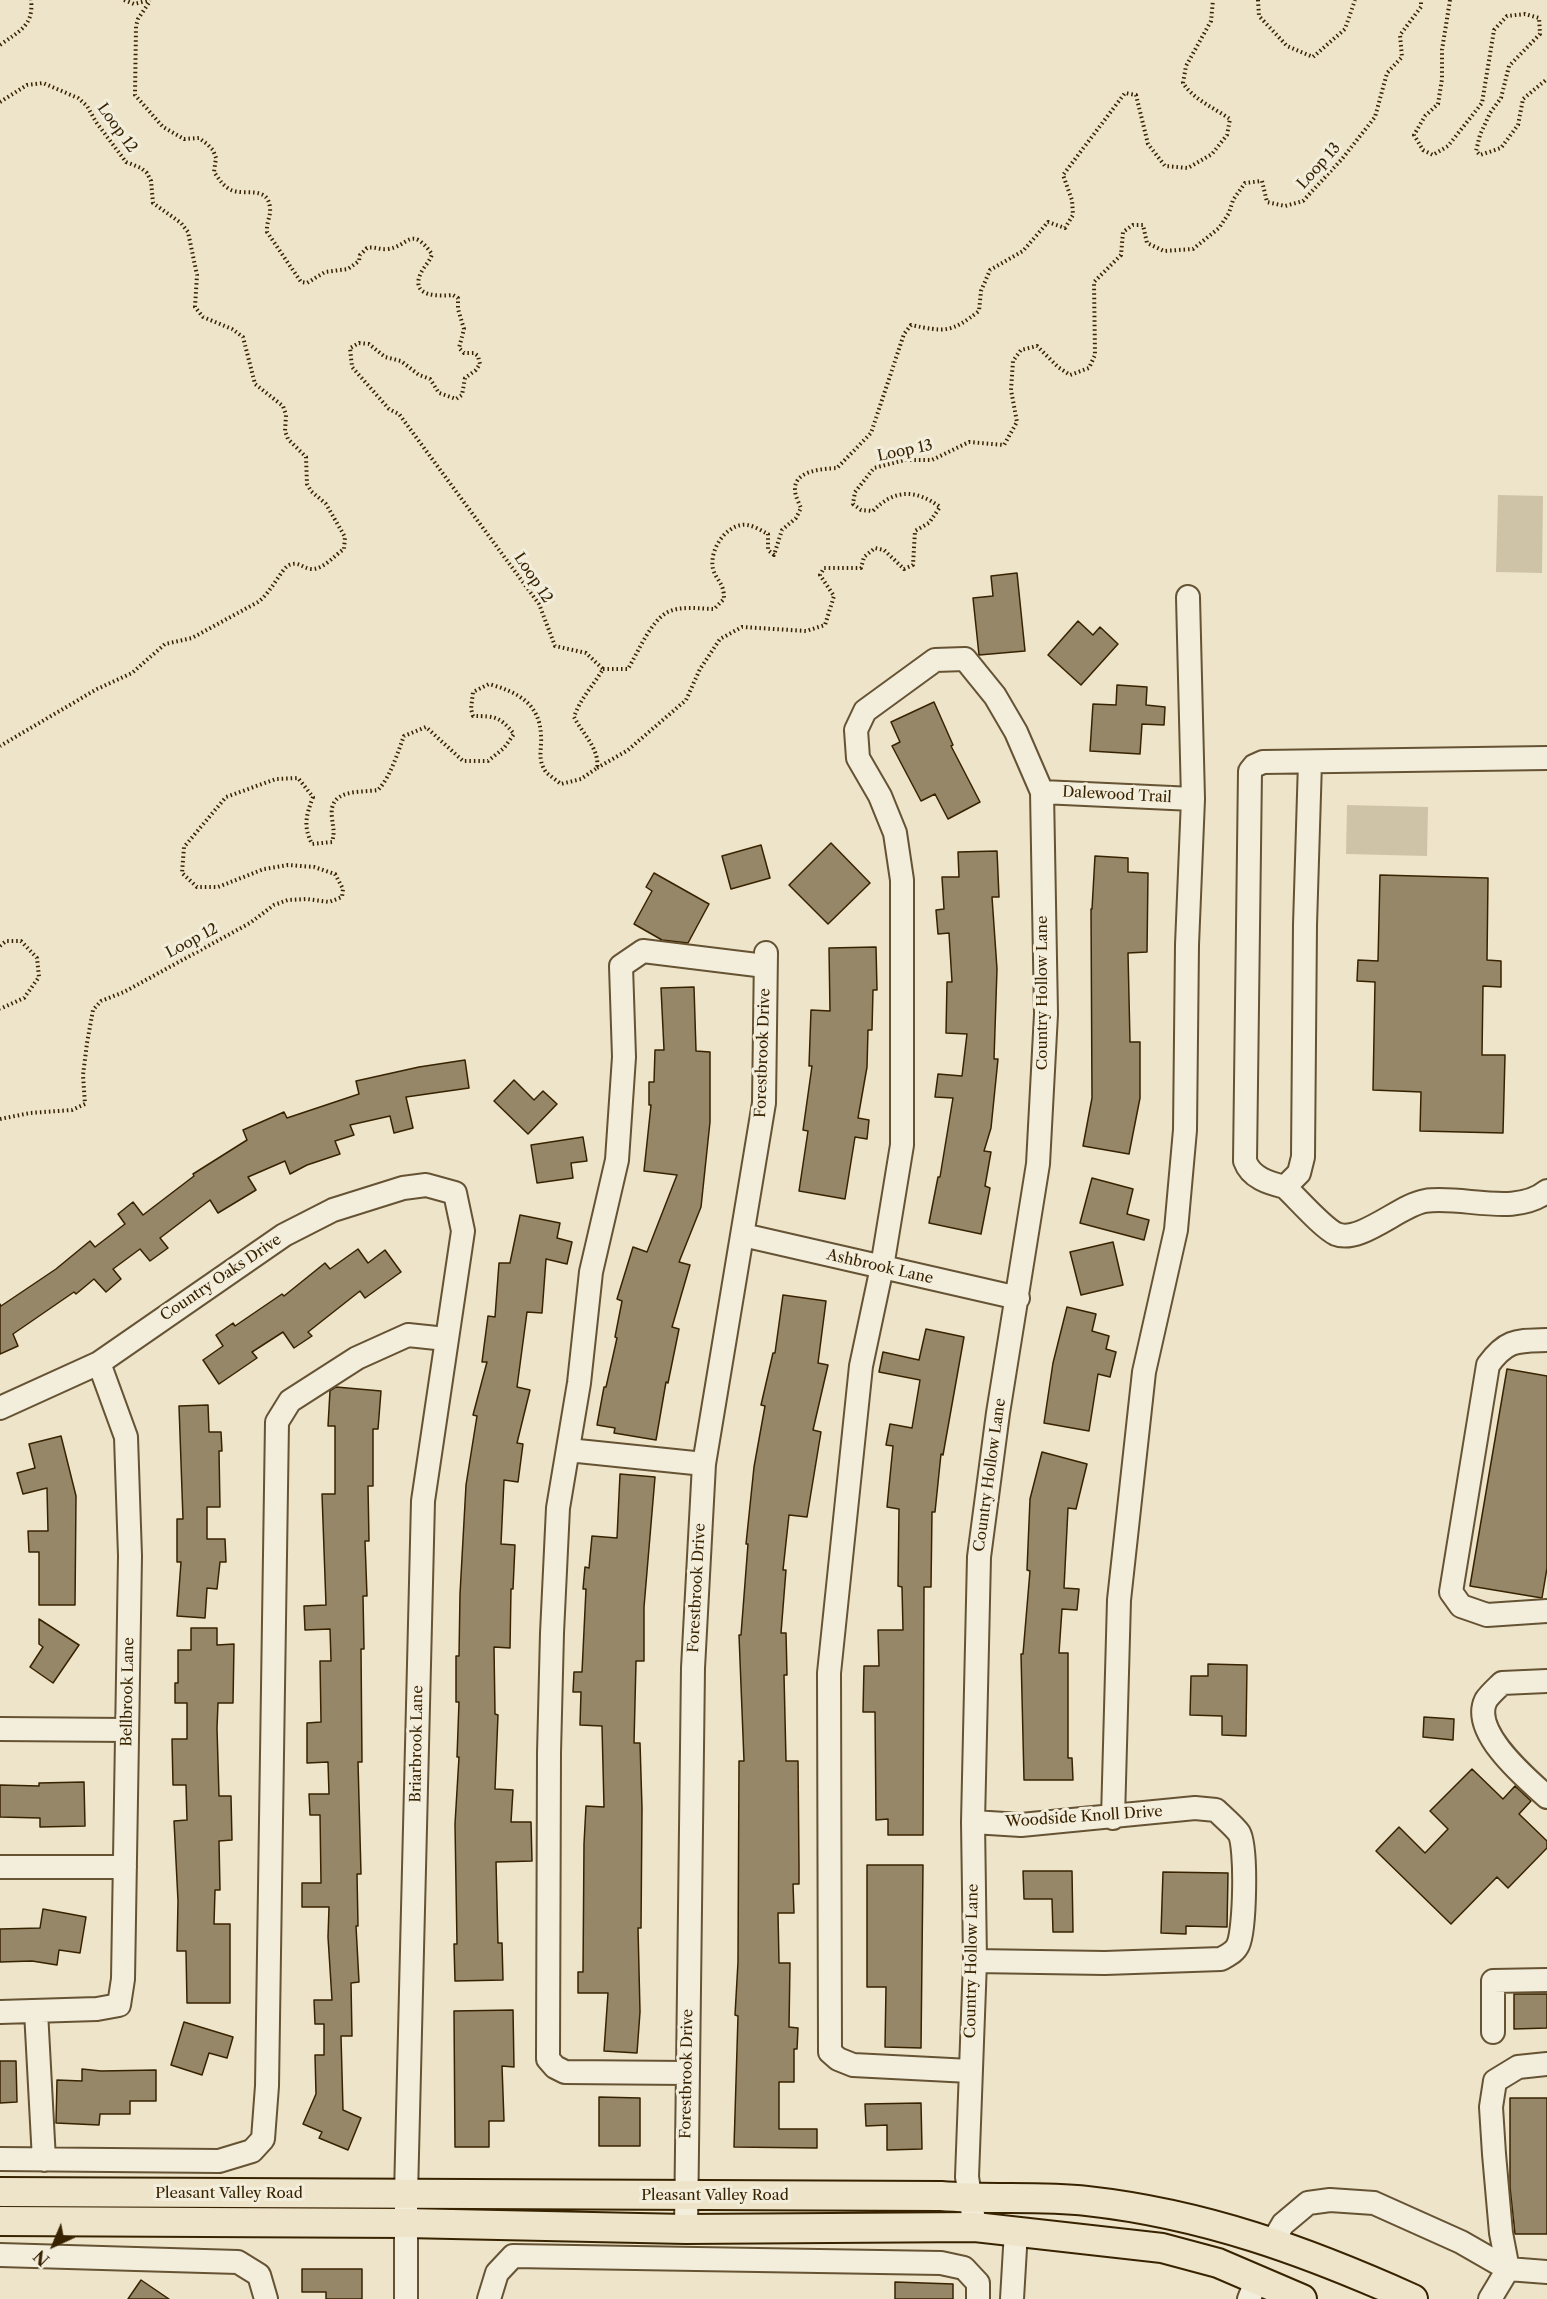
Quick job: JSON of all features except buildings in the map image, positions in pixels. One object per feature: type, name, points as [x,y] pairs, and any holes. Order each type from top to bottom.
[{"type":"main road","name":"Pleasant Valley Road","points":[[0,2192],[941,2196],[1087,2201],[1180,2216],[1273,2241],[1413,2299]]},
{"type":"main road","name":"Pleasant Valley Road","points":[[0,2221],[405,2223],[686,2229],[975,2227],[1162,2248],[1218,2263],[1253,2289],[1302,2299]]},
{"type":"main road","points":[[1253,2289],[1273,2241]]},
{"type":"street","points":[[1113,1818],[1119,1600],[1144,1372],[1176,1230],[1185,1130],[1187,957],[1193,799],[1188,597]]},
{"type":"street","name":"Country Hollow Lane","points":[[882,1267],[902,1144],[902,880],[895,833],[880,796],[858,758],[856,730],[865,711],[935,660],[965,659],[995,696],[1016,732],[1042,792],[1046,1014],[1038,1164],[998,1413],[979,1557],[973,1822],[975,1961],[967,2177],[975,2227]]},
{"type":"street","points":[[1547,758],[1263,762],[1254,766],[1249,775],[1245,1161],[1252,1173],[1261,1179],[1285,1187],[1337,1234],[1354,1235],[1404,1208],[1426,1201],[1503,1203],[1537,1200],[1547,1191]]},
{"type":"street","points":[[1285,1187],[1299,1173],[1303,1157],[1305,925],[1310,762]]},
{"type":"street","name":"Dalewood Trail","points":[[1042,792],[1193,799]]},
{"type":"street","name":"Forestbrook Drive","points":[[568,1450],[579,1383],[591,1272],[617,1160],[624,1057],[621,966],[643,951],[766,959],[764,1103],[704,1464],[693,1668],[686,2229]]},
{"type":"street","name":"Country Oaks Drive","points":[[0,1408],[99,1363],[284,1235],[333,1210],[403,1188],[426,1185],[455,1193]]},
{"type":"street","name":"Briarbrook Lane","points":[[406,2299],[405,2223],[423,1501],[463,1231],[455,1193]]},
{"type":"street","name":"Ashbrook Lane","points":[[743,1235],[1018,1299]]},
{"type":"street","points":[[882,1267],[861,1366],[829,1673],[830,2052],[838,2059],[853,2066],[970,2071]]},
{"type":"street","points":[[0,2159],[219,2161],[252,2151],[263,2139],[267,2086],[277,1422],[290,1401],[357,1358],[408,1335],[446,1339]]},
{"type":"street","points":[[1547,1340],[1517,1341],[1499,1350],[1488,1365],[1451,1592],[1461,1605],[1487,1615],[1547,1611]]},
{"type":"street","name":"Bellbrook Lane","points":[[36,2011],[97,2009],[119,2005],[123,1979],[130,1556],[126,1437],[99,1363]]},
{"type":"street","points":[[688,2073],[565,2072],[555,2067],[548,2059],[552,1633],[558,1508],[568,1450],[704,1464]]},
{"type":"street","points":[[1547,1681],[1502,1683],[1486,1701],[1484,1719],[1498,1749],[1547,1797]]},
{"type":"street","points":[[0,1729],[128,1730]]},
{"type":"street","name":"Woodside Knoll Drive","points":[[973,1822],[1021,1825],[1113,1818],[1195,1808],[1216,1809],[1239,1833],[1244,1849],[1242,1923],[1239,1944],[1233,1953],[1221,1959],[1206,1961],[975,1961]]},
{"type":"street","points":[[0,1867],[125,1868]]},
{"type":"street","points":[[1493,2032],[1492,1981],[1547,1980]]},
{"type":"street","points":[[0,2012],[36,2011],[44,2160]]},
{"type":"street","points":[[1490,2299],[1508,2269],[1501,2233],[1494,2154],[1491,2107],[1495,2081],[1518,2067],[1547,2064]]},
{"type":"street","points":[[1273,2241],[1283,2224],[1308,2203],[1330,2200],[1374,2203],[1461,2242],[1508,2269],[1547,2272]]},
{"type":"street","points":[[1012,2299],[1016,2231]]},
{"type":"street","points":[[0,2255],[238,2262],[259,2275],[266,2299]]},
{"type":"street","points":[[489,2299],[497,2273],[513,2256],[941,2263],[964,2268],[978,2283],[978,2299]]},
{"type":"path","points":[[0,45],[30,20],[31,0]]},
{"type":"path","points":[[124,0],[134,4],[151,0]]},
{"type":"path","name":"Loop 12","points":[[151,0],[136,26],[135,95],[163,127],[184,140],[199,138],[207,144],[213,150],[216,158],[214,172],[229,189],[238,192],[257,192],[266,196],[271,214],[266,224],[267,232],[301,282],[307,283],[325,272],[348,269],[359,261],[360,255],[367,248],[389,249],[410,238],[416,239],[432,254],[419,276],[419,285],[424,293],[433,296],[453,295],[458,298],[458,309],[464,329],[459,348],[464,353],[474,353],[478,356],[480,364],[465,378],[462,395],[456,399],[439,393],[430,379],[419,375],[401,361],[385,357],[369,344],[359,343],[350,348],[352,367],[389,409],[399,414],[539,604],[555,646],[586,653],[603,669]]},
{"type":"path","name":"Loop 13","points":[[603,669],[628,669],[650,629],[666,613],[683,608],[714,609],[724,599],[724,587],[713,568],[715,550],[724,534],[742,524],[753,526],[768,534],[768,550],[774,555],[782,530],[796,519],[801,508],[794,492],[796,483],[807,473],[819,469],[837,468],[872,433],[904,334],[911,325],[943,332],[964,323],[979,311],[981,291],[990,270],[1023,251],[1048,222],[1065,228],[1073,215],[1072,200],[1063,175],[1125,93],[1136,95],[1148,144],[1165,166],[1188,168],[1212,154],[1227,135],[1230,119],[1190,94],[1184,82],[1186,66],[1211,21],[1213,0]]},
{"type":"path","points":[[1258,0],[1259,16],[1287,46],[1313,57],[1345,29],[1355,0]]},
{"type":"path","name":"Loop 13","points":[[597,768],[628,750],[686,700],[700,669],[720,639],[742,627],[806,631],[825,625],[834,596],[820,575],[824,568],[861,568],[864,557],[875,549],[884,550],[904,569],[913,565],[915,531],[929,522],[940,507],[928,498],[913,494],[896,494],[882,502],[873,511],[861,510],[853,504],[855,492],[874,468],[905,460],[932,460],[969,442],[1004,445],[1017,422],[1011,390],[1012,361],[1021,350],[1037,346],[1058,367],[1070,375],[1089,368],[1095,355],[1094,282],[1121,255],[1124,232],[1133,225],[1143,225],[1147,243],[1164,251],[1193,249],[1219,228],[1229,213],[1233,200],[1245,183],[1262,181],[1267,202],[1285,206],[1303,201],[1342,159],[1375,117],[1387,73],[1402,57],[1400,35],[1421,7],[1421,0]]},
{"type":"path","points":[[1450,0],[1442,50],[1442,79],[1438,104],[1425,116],[1414,135],[1423,150],[1433,155],[1448,147],[1482,103],[1494,30],[1507,16],[1525,14],[1539,18],[1540,34],[1509,66],[1501,98],[1490,113],[1480,135],[1476,151],[1480,155],[1501,148],[1518,125],[1523,99],[1547,79]]},
{"type":"path","name":"Loop 12","points":[[0,102],[27,85],[43,83],[78,98],[87,106],[126,162],[147,173],[151,181],[153,203],[181,223],[188,232],[197,275],[195,307],[203,316],[232,329],[243,338],[255,384],[283,406],[288,439],[306,457],[307,484],[311,491],[326,504],[345,537],[344,549],[321,567],[311,569],[299,563],[284,568],[268,595],[258,602],[192,638],[165,644],[132,673],[97,689],[0,746]]},
{"type":"path","points":[[597,768],[598,759],[592,746],[573,717],[580,701],[603,669]]},
{"type":"path","name":"Loop 12","points":[[0,1119],[30,1113],[72,1110],[85,1104],[83,1075],[87,1043],[93,1010],[100,1000],[124,992],[250,923],[274,905],[297,899],[329,902],[342,897],[343,889],[335,874],[314,867],[288,865],[264,870],[218,887],[197,887],[182,873],[184,847],[226,797],[276,779],[298,778],[313,797],[307,812],[306,830],[312,844],[332,842],[335,831],[332,809],[338,797],[348,791],[378,790],[387,780],[390,767],[404,736],[426,727],[463,761],[488,761],[504,748],[514,734],[504,722],[494,716],[473,716],[471,710],[473,692],[489,684],[514,692],[535,710],[542,735],[539,753],[545,771],[561,784],[581,780],[597,768]]},
{"type":"path","points":[[0,946],[6,941],[21,941],[37,958],[39,977],[24,998],[0,1010]]},
{"type":"shaded area","points":[[1498,495],[1543,496],[1542,573],[1496,572]]},
{"type":"shaded area","points":[[1347,805],[1428,807],[1427,856],[1346,854]]}]
